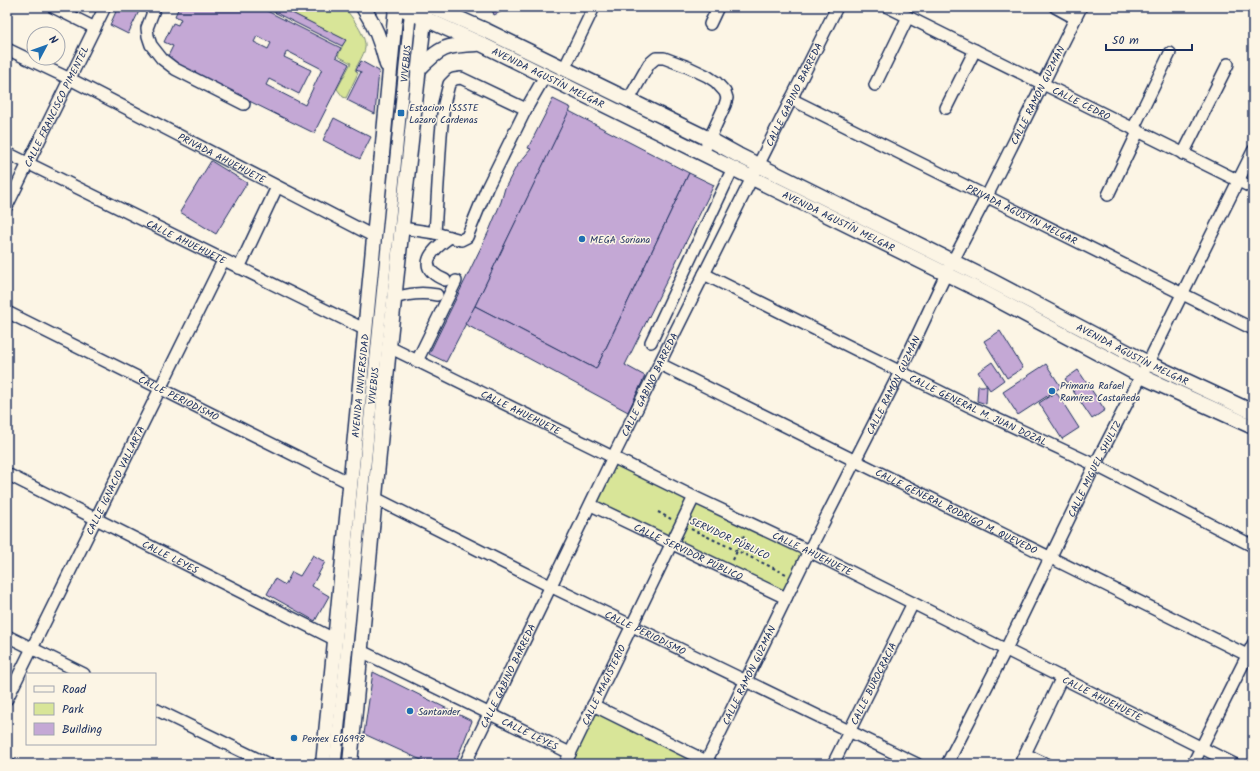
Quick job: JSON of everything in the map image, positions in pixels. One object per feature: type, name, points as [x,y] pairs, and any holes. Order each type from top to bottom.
[{"type":"main road","points":[[363,7],[369,16],[380,40],[390,76]]},
{"type":"main road","name":"AVENIDA AGUSTÍN MELGAR","points":[[433,7],[464,14],[564,69],[758,164],[950,268],[1253,427]]},
{"type":"main road","name":"AVENIDA UNIVERSIDAD","points":[[323,764],[358,390],[366,330],[390,76],[404,8]]},
{"type":"main road","name":"AVENIDA AGUSTÍN MELGAR","points":[[404,8],[424,12],[481,44],[751,178],[950,268]]},
{"type":"main road","points":[[350,764],[388,347],[402,228],[424,12]]},
{"type":"main road","points":[[418,70],[433,54],[443,48],[453,45],[481,44]]},
{"type":"main road","name":"AVENIDA AGUSTÍN MELGAR","points":[[1144,370],[1253,412]]},
{"type":"street","points":[[52,7],[95,28]]},
{"type":"street","name":"CALLE FRANCISCO PIMENTEL","points":[[7,206],[105,7]]},
{"type":"street","points":[[156,7],[147,28],[151,45],[162,59],[175,69],[244,104]]},
{"type":"street","points":[[564,69],[594,7]]},
{"type":"street","points":[[710,24],[718,7]]},
{"type":"street","name":"CALLE GABINO BARREDA","points":[[465,764],[613,457],[837,7]]},
{"type":"street","name":"CALLE CEDRO","points":[[888,7],[1253,188]]},
{"type":"street","points":[[1055,7],[1075,18]]},
{"type":"street","name":"CALLE RAMÓN GUZMÁN","points":[[708,763],[809,551],[900,372],[950,268],[1081,7]]},
{"type":"street","name":"VIVEBUS","points":[[334,764],[404,8]]},
{"type":"street","points":[[875,85],[908,17]]},
{"type":"street","name":"PRIVADA AHUEHUETE","points":[[7,49],[70,79],[375,237]]},
{"type":"street","points":[[946,108],[974,50]]},
{"type":"street","points":[[1108,196],[1170,53]]},
{"type":"street","points":[[628,101],[648,64],[660,57],[688,67],[716,82],[725,92],[725,105],[703,153]]},
{"type":"street","points":[[1183,154],[1228,64]]},
{"type":"street","points":[[402,228],[435,233],[461,240],[467,237],[487,188],[526,109],[545,76]]},
{"type":"street","points":[[435,233],[441,135],[444,104],[448,84],[454,79],[461,78],[526,109]]},
{"type":"street","name":"PRIVADA AGUSTÍN MELGAR","points":[[791,99],[1253,329]]},
{"type":"street","name":"CALLE MIGUEL SHULTZ","points":[[947,764],[1253,151]]},
{"type":"street","name":"CALLE AHUEHUETE","points":[[7,153],[223,261],[366,330]]},
{"type":"street","points":[[651,342],[733,168]]},
{"type":"street","points":[[239,268],[277,187]]},
{"type":"street","points":[[445,280],[436,276],[430,270],[428,259],[433,250],[450,237]]},
{"type":"street","name":"CALLE IGNACIO VALLARTA","points":[[7,699],[223,261]]},
{"type":"street","name":"CALLE GENERAL M. JUAN DOZAL","points":[[704,274],[969,406],[1095,466],[1253,546]]},
{"type":"street","points":[[417,361],[456,281]]},
{"type":"street","points":[[394,298],[414,293],[437,295]]},
{"type":"street","name":"CALLE PERIODISMO","points":[[7,312],[350,483]]},
{"type":"street","name":"CALLE AHUEHUETE","points":[[388,347],[1006,648],[1062,678],[1234,764]]},
{"type":"street","name":"CALLE GENERAL RODRIGO M. QUEVEDO","points":[[660,364],[1250,657]]},
{"type":"street","name":"CALLE LEYES","points":[[7,474],[334,638]]},
{"type":"street","name":"CALLE MAGISTERIO","points":[[565,764],[694,497]]},
{"type":"street","name":"CALLE PERIODISMO","points":[[375,498],[550,586],[917,764]]},
{"type":"street","name":"CALLE SERVIDOR PÚBLICO","points":[[591,505],[786,598]]},
{"type":"street","name":"CALLE BUROCRACIA","points":[[833,764],[912,603]]},
{"type":"street","points":[[7,636],[82,673]]},
{"type":"street","points":[[1193,764],[1250,657],[1253,644]]},
{"type":"street","name":"CALLE LEYES","points":[[361,651],[570,753]]},
{"type":"street","points":[[1020,764],[1062,678]]},
{"type":"street","points":[[593,705],[708,763]]},
{"type":"street","points":[[156,709],[268,764]]},
{"type":"street","points":[[1025,754],[1046,764]]},
{"type":"path","name":"SERVIDOR PÚBLICO","points":[[658,512],[796,578]]},
{"type":"path","points":[[728,571],[749,523]]},
{"type":"green space","points":[[280,7],[344,7],[351,16],[364,38],[365,48],[355,70],[358,73],[346,98],[343,97],[337,89],[351,63],[338,56],[345,40]]},
{"type":"green space","points":[[613,457],[809,551],[786,598],[591,505]]},
{"type":"green space","points":[[593,705],[705,764],[565,764]]},
{"type":"building","points":[[118,7],[141,7],[128,34],[110,25]]},
{"type":"building","points":[[179,7],[259,7],[341,48],[336,57],[349,64],[314,133],[166,60],[173,46],[164,42],[173,23],[178,25],[181,19],[175,16]],"holes":[[[257,36],[271,43],[268,49],[254,42]],[[287,51],[322,69],[305,105],[266,85],[269,79],[299,94],[311,70],[284,57]]]},
{"type":"building","points":[[271,7],[280,7],[346,40],[342,46],[270,10]]},
{"type":"building","points":[[491,7],[511,7],[494,15]]},
{"type":"building","points":[[361,61],[379,71],[375,114],[347,100],[361,72],[356,70]]},
{"type":"building","points":[[553,99],[571,108],[475,306],[446,362],[429,354],[489,231],[505,188],[516,167],[531,149],[528,148]]},
{"type":"building","name":"MEGA Soriana","points":[[569,111],[689,173],[596,369],[475,306]]},
{"type":"building","points":[[334,118],[371,137],[360,159],[323,140]]},
{"type":"building","points":[[211,161],[247,183],[216,234],[180,212]]},
{"type":"building","points":[[689,173],[714,185],[625,365],[645,376],[628,412],[465,324],[475,306],[596,369]]},
{"type":"building","points":[[1000,331],[1023,368],[1007,378],[984,341]]},
{"type":"building","points":[[992,362],[1004,380],[990,390],[978,372]]},
{"type":"building","points":[[1046,364],[1061,387],[1018,415],[1003,392]]},
{"type":"building","points":[[1078,370],[1105,410],[1092,419],[1065,379]]},
{"type":"building","points":[[978,386],[987,386],[986,404],[977,401]]},
{"type":"building","points":[[1056,392],[1079,428],[1062,439],[1039,403]]},
{"type":"building","points":[[313,555],[325,562],[312,586],[329,596],[315,621],[267,594],[275,579],[285,585],[292,572],[300,576]]},
{"type":"building","name":"Santander","points":[[373,672],[472,721],[455,764],[430,764],[364,734]]},
{"type":"place","name":"Estacion ISSSTE Lazaro Cardenas","points":[[401,113]]},
{"type":"place","name":"MEGA Soriana","points":[[582,239]]},
{"type":"place","name":"Primaria Rafael Ramírez Castañeda","points":[[1052,391]]},
{"type":"place","name":"Santander","points":[[410,711]]},
{"type":"place","name":"Pemex E06998","points":[[294,738]]}]
